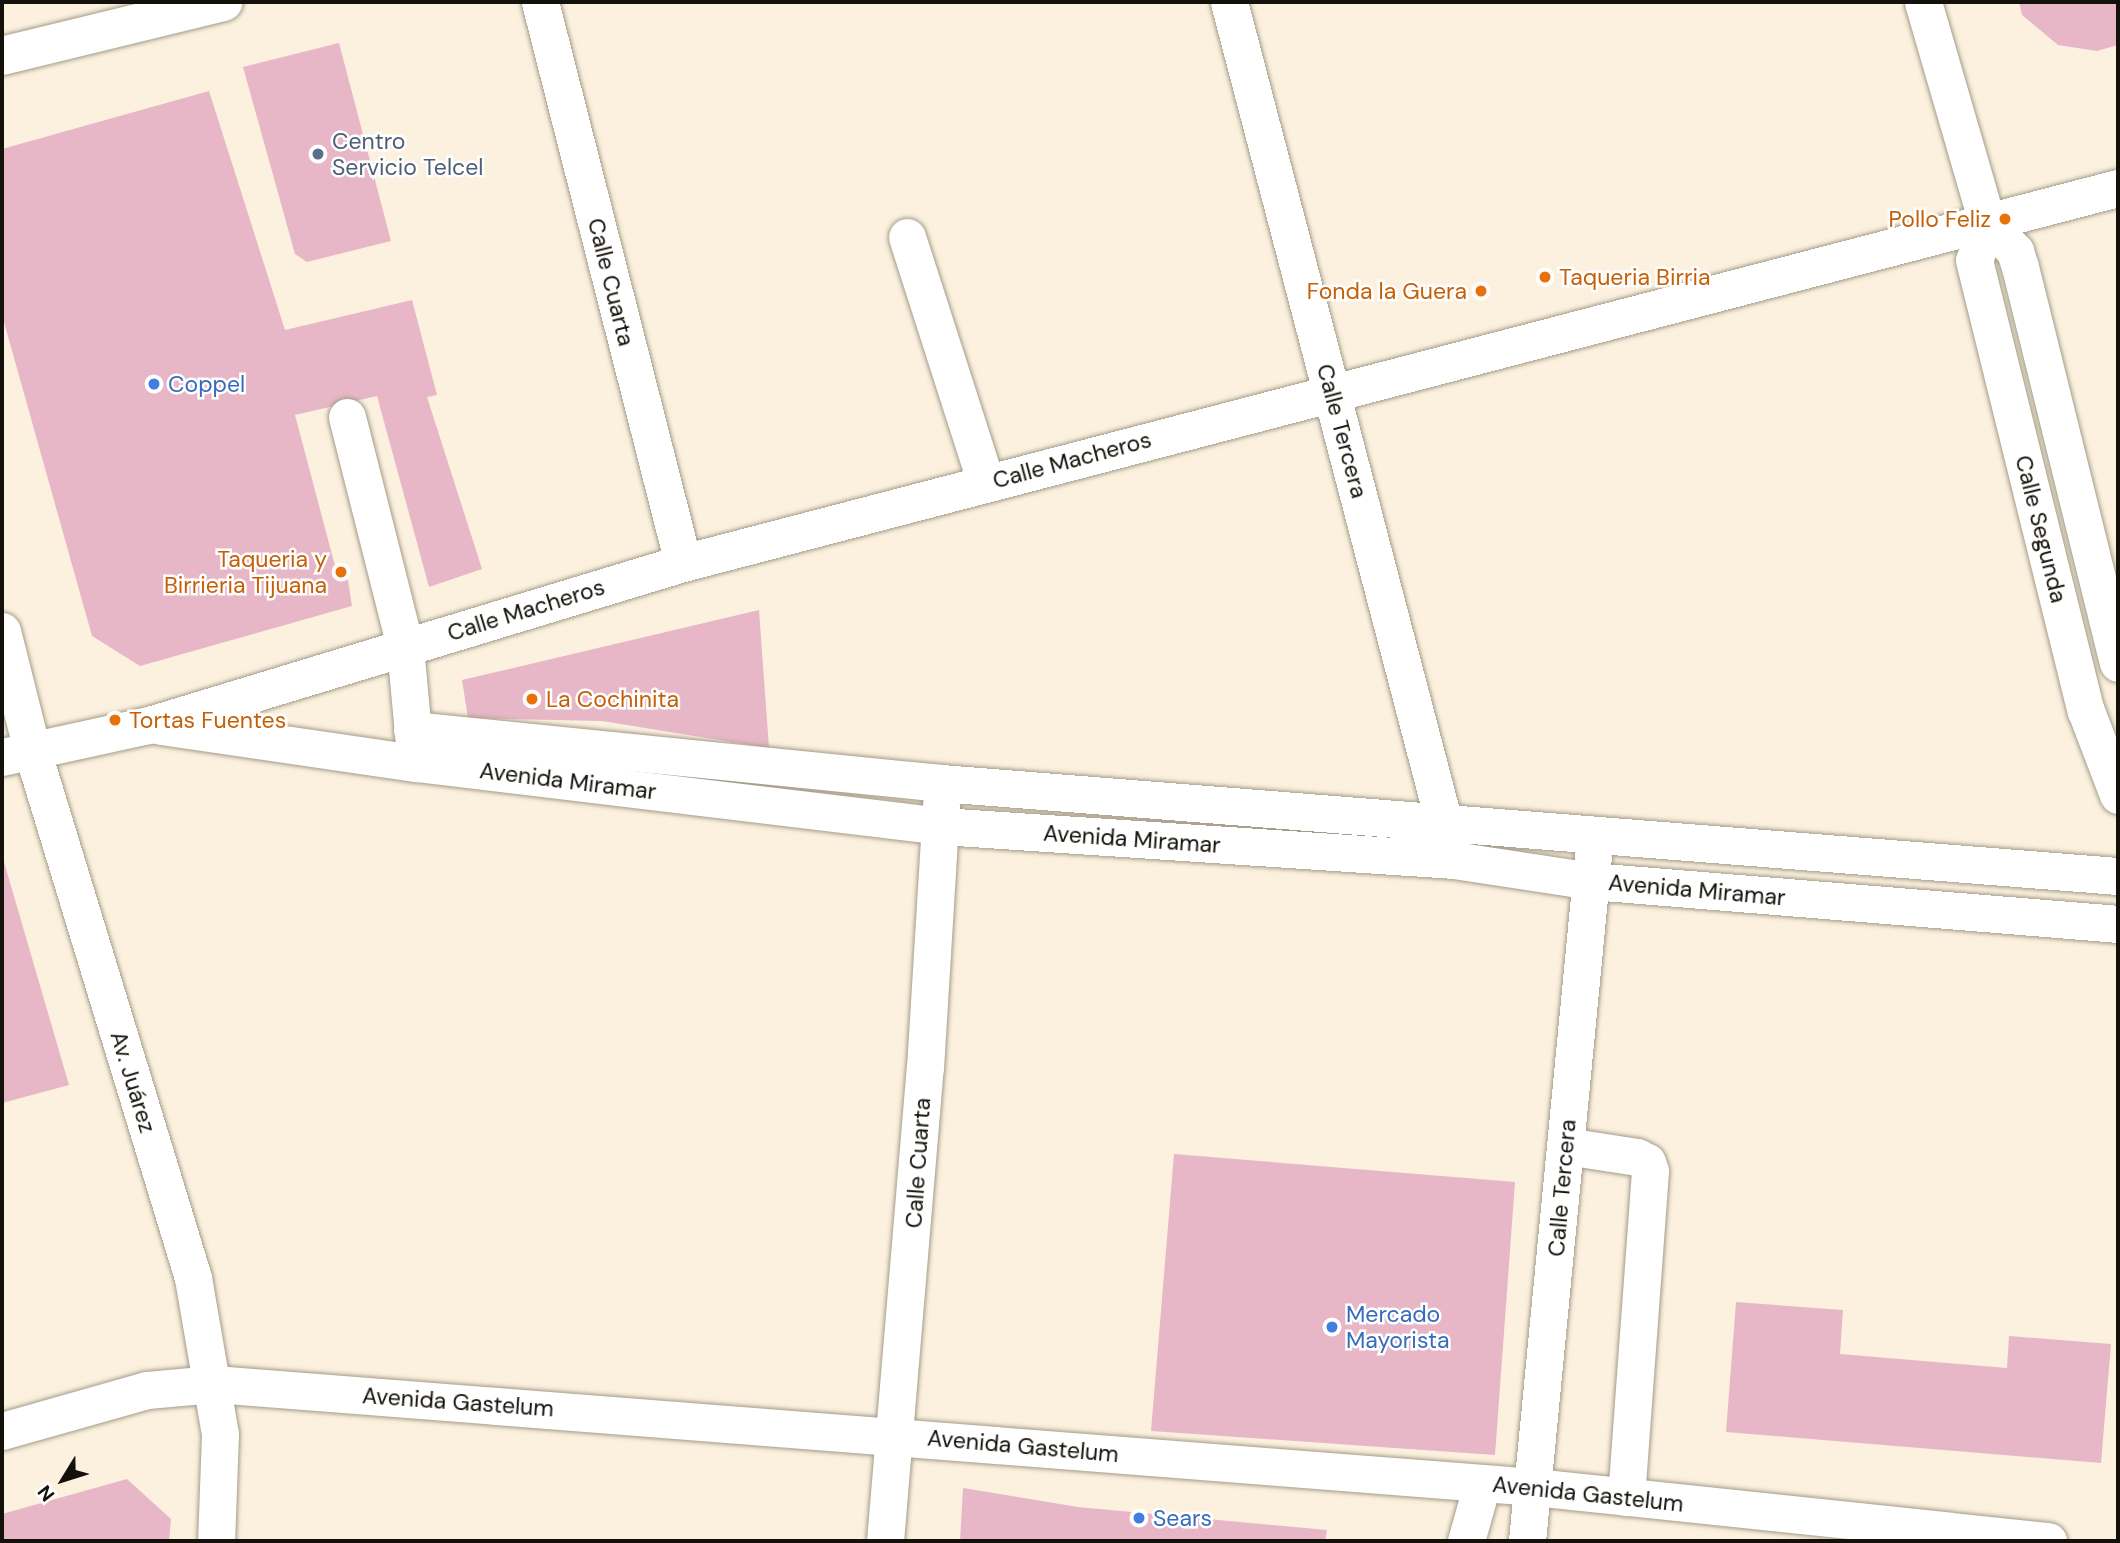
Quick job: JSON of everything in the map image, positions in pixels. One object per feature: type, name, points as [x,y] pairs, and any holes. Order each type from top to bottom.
[{"type":"main road","points":[[2,55],[225,2]]},
{"type":"street","name":"Calle Cuarta","points":[[540,2],[683,563]]},
{"type":"street","name":"Calle Tercera","points":[[1229,2],[1454,860]]},
{"type":"street","points":[[1923,2],[1987,223]]},
{"type":"street","name":"Calle Macheros","points":[[17,754],[149,725],[683,563],[1331,391],[2118,188]]},
{"type":"street","name":"Calle Segunda","points":[[2118,663],[2015,251],[1987,223],[1974,260],[2086,711],[2118,795]]},
{"type":"street","points":[[907,237],[986,483]]},
{"type":"street","points":[[347,417],[405,647],[414,746]]},
{"type":"street","name":"Av. Juárez","points":[[2,631],[17,754],[193,1278],[214,1384],[220,1434],[216,1541]]},
{"type":"street","name":"Avenida Miramar","points":[[149,725],[940,783],[2118,876]]},
{"type":"street","name":"Avenida Miramar","points":[[414,746],[941,827],[1454,860],[1591,881],[2118,924]]},
{"type":"street","name":"Calle Cuarta","points":[[885,1541],[897,1436],[941,827],[940,783]]},
{"type":"street","name":"Calle Tercera","points":[[1527,1541],[1594,835]]},
{"type":"street","points":[[1566,1146],[1637,1157],[1650,1171],[1626,1497]]},
{"type":"street","name":"Avenida Gastelum","points":[[2,1430],[147,1390],[214,1384],[1534,1488],[1626,1497],[1804,1529],[2048,1541]]},
{"type":"street","points":[[1466,1541],[1482,1484]]},
{"type":"building","points":[[2019,2],[2118,2],[2118,45],[2097,51],[2058,45],[2022,15]]},
{"type":"building","name":"Centro Servicio Telcel","points":[[339,43],[391,241],[307,262],[295,254],[243,67]]},
{"type":"building","name":"Coppel","points":[[209,91],[285,330],[412,300],[437,395],[427,397],[482,569],[429,587],[377,396],[295,415],[339,581],[348,580],[352,606],[140,666],[92,636],[2,315],[2,149]]},
{"type":"building","points":[[759,610],[769,748],[602,721],[468,718],[462,680]]},
{"type":"building","points":[[2,855],[69,1085],[2,1103]]},
{"type":"building","name":"Mercado Mayorista","points":[[1174,1154],[1515,1182],[1495,1455],[1151,1431]]},
{"type":"building","points":[[1736,1302],[1843,1310],[1840,1354],[2007,1368],[2009,1336],[2111,1344],[2101,1463],[1726,1432]]},
{"type":"building","points":[[127,1479],[171,1519],[169,1541],[2,1541],[2,1514]]},
{"type":"building","points":[[963,1488],[1078,1507],[1327,1530],[1325,1541],[960,1541]]},
{"type":"place","name":"Centro Servicio Telcel","points":[[318,154]]},
{"type":"place","name":"Pollo Feliz","points":[[2005,219]]},
{"type":"place","name":"Taqueria Birria","points":[[1545,277]]},
{"type":"place","name":"Fonda la Guera","points":[[1481,291]]},
{"type":"place","name":"Coppel","points":[[154,384]]},
{"type":"place","name":"Taqueria y Birrieria Tijuana","points":[[341,572]]},
{"type":"place","name":"La Cochinita","points":[[532,699]]},
{"type":"place","name":"Tortas Fuentes","points":[[115,720]]},
{"type":"place","name":"Mercado Mayorista","points":[[1332,1327]]},
{"type":"place","name":"Sears","points":[[1139,1518]]}]
